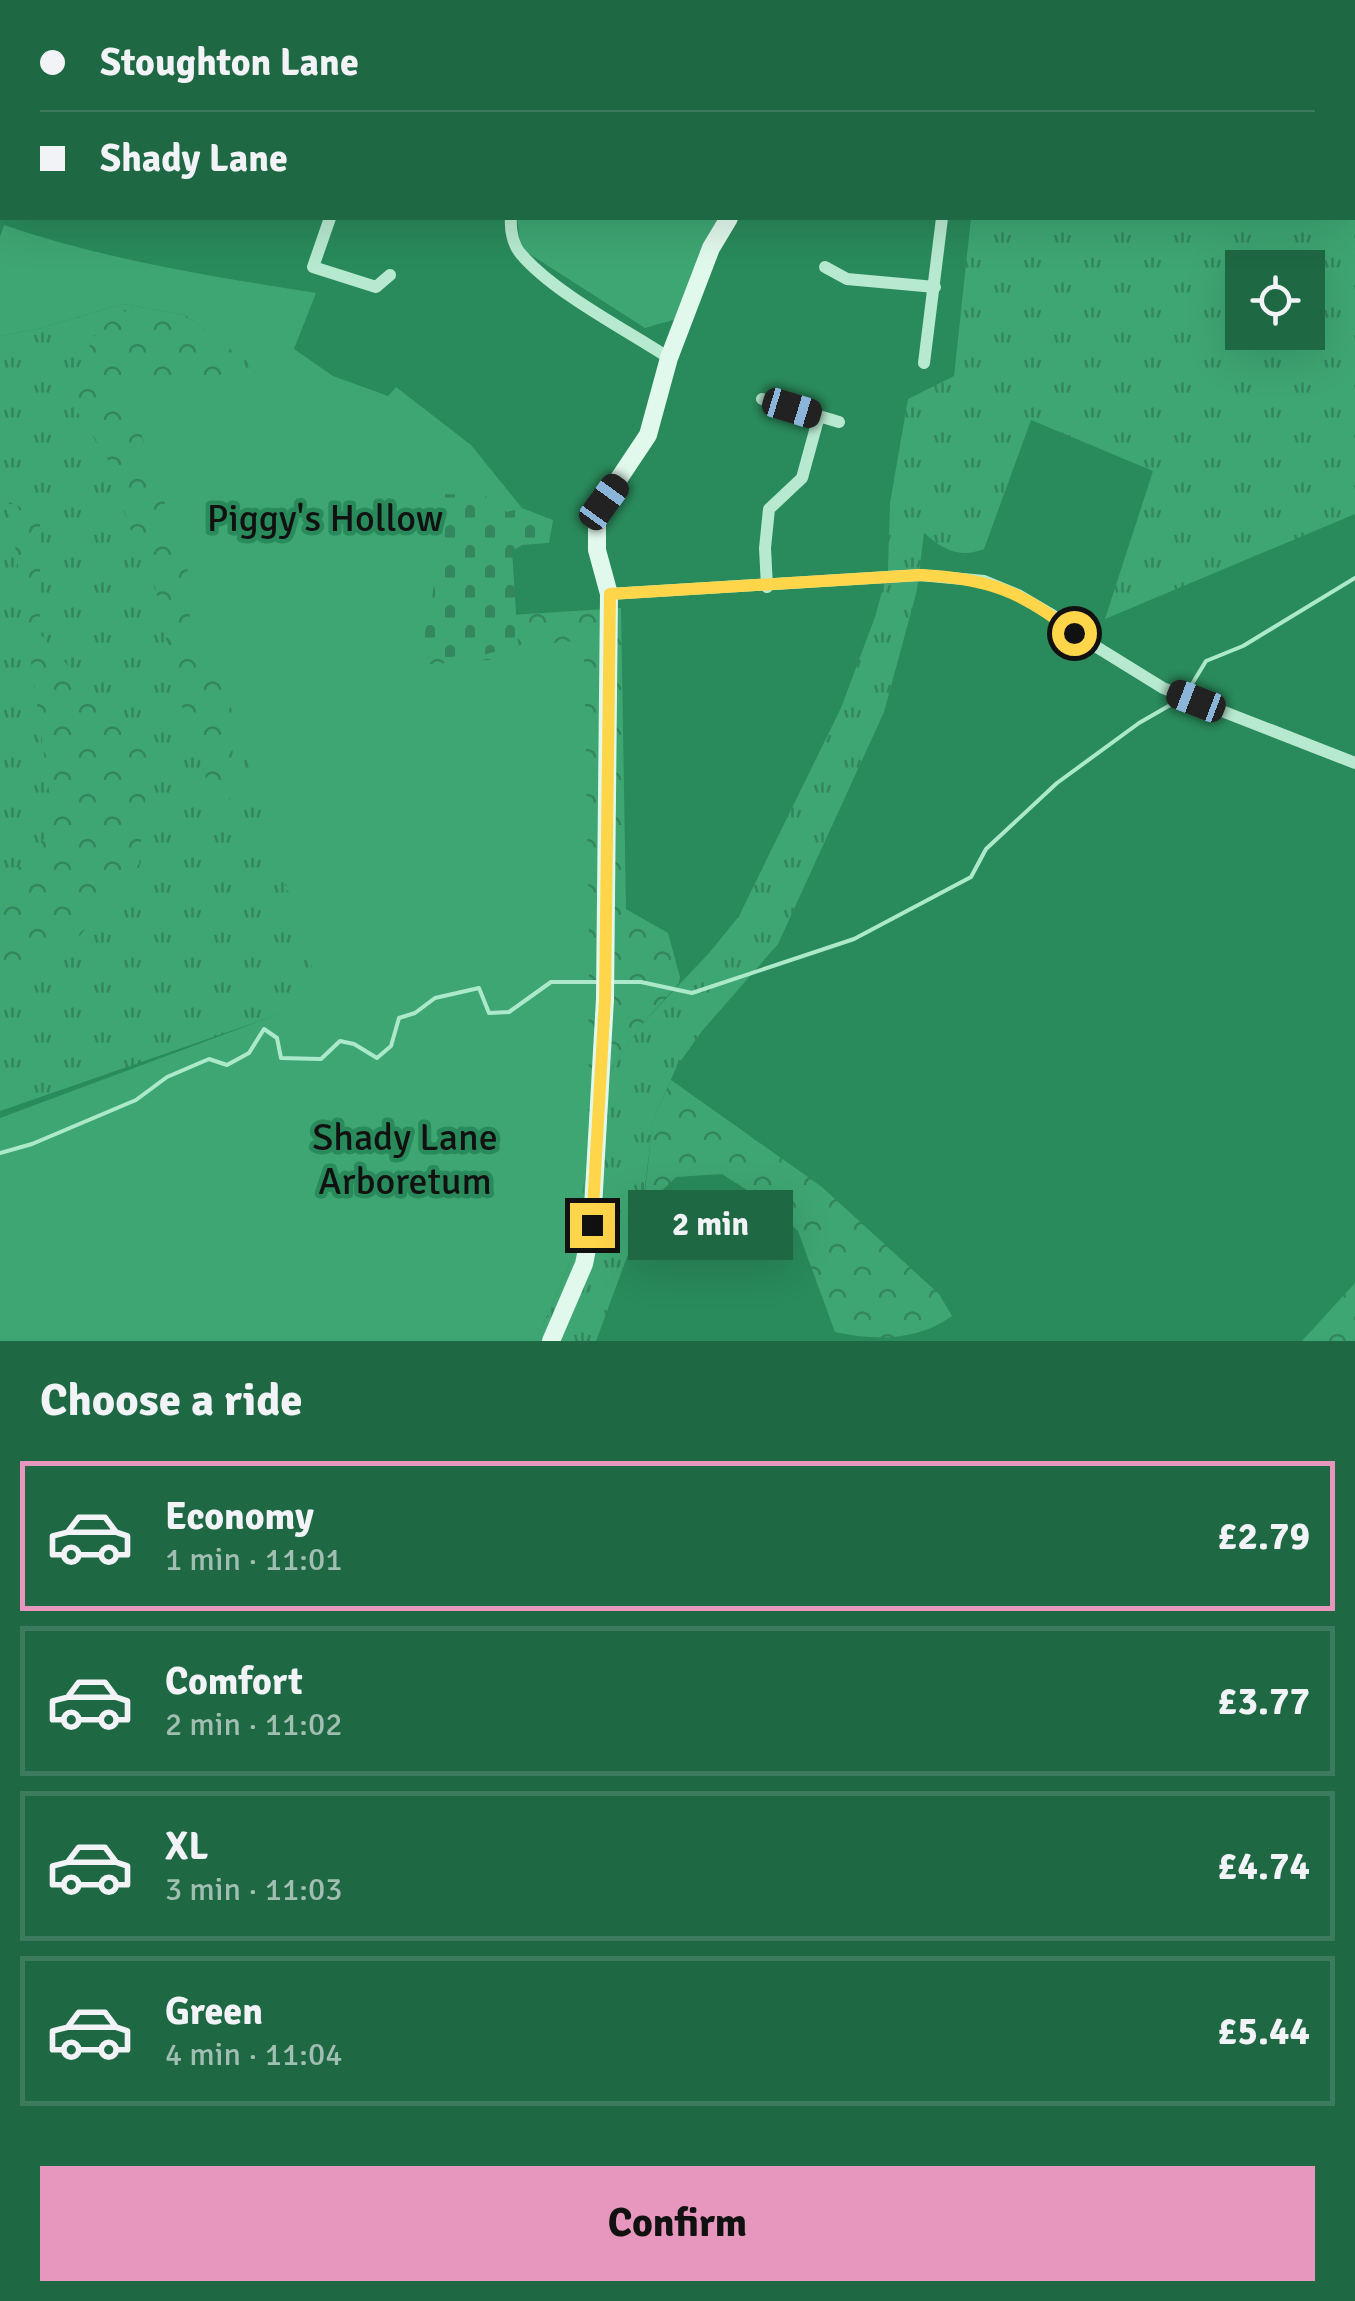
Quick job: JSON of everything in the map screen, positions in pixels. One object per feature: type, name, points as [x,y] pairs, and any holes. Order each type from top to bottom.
[{"type":"street","points":[[329,220],[313,266],[377,293],[390,276]]},
{"type":"street","points":[[511,220],[518,252],[547,279],[669,358]]},
{"type":"street","points":[[551,1341],[584,1264],[592,1225],[605,999],[610,594],[597,550],[597,518],[648,436],[669,358],[710,248],[728,220]]},
{"type":"street","points":[[924,364],[942,220]]},
{"type":"street","points":[[824,267],[847,279],[936,287]]},
{"type":"street","points":[[762,399],[839,422]]},
{"type":"street","points":[[767,586],[769,509],[802,478],[819,416]]},
{"type":"street","points":[[610,594],[920,575],[984,581],[1052,615],[1074,633],[1164,688],[1355,764]]},
{"type":"green space","points":[[517,220],[722,220],[676,319],[645,328],[528,253],[520,242]]},
{"type":"green space","points":[[971,220],[1355,220],[1355,514],[1105,619],[1153,471],[1031,420],[984,549],[951,551],[924,533],[917,590],[884,712],[778,944],[702,1031],[677,1066],[653,1120],[641,1219],[596,1341],[536,1341],[572,1259],[588,1157],[613,1065],[641,1025],[739,916],[841,708],[888,570],[890,503],[908,399],[954,376]]},
{"type":"green space","name":"Shady Lane Arboretum","points":[[4,225],[120,257],[316,293],[294,349],[333,376],[388,396],[396,387],[471,445],[522,508],[507,512],[485,496],[444,494],[432,600],[418,665],[500,659],[565,640],[584,647],[588,1157],[572,1259],[536,1341],[0,1341],[0,1118],[322,998],[211,644],[196,638],[188,609],[194,589],[125,386],[256,374],[245,359],[185,315],[123,304],[0,336],[0,237]]},
{"type":"green space","points":[[123,304],[185,315],[246,359],[261,382],[218,646],[323,999],[0,1111],[0,336]]},
{"type":"green space","name":"Shady Lane Arboretum","points":[[133,306],[218,331],[254,382],[198,592],[190,641],[212,651],[263,631],[621,608],[626,909],[668,933],[681,981],[641,1025],[613,1065],[536,1341],[34,1119],[91,1085],[237,1031],[328,1026],[329,985],[268,845],[300,823],[269,721],[234,727],[230,800],[213,799],[178,695],[153,577],[129,526],[111,465],[65,392],[98,330]]},
{"type":"green space","points":[[438,487],[483,491],[507,511],[522,508],[553,520],[549,543],[522,545],[512,551],[518,645],[483,655],[396,660]]},
{"type":"green space","points":[[9,502],[40,516],[40,634],[149,757],[139,864],[77,939],[27,974],[0,985],[0,890],[54,827]]},
{"type":"green space","points":[[671,1080],[822,1187],[939,1294],[952,1316],[925,1330],[896,1337],[835,1332],[798,1231],[772,1206],[722,1174],[676,1177],[643,1209],[653,1120]]},
{"type":"green space","points":[[1355,1283],[1355,1341],[1302,1341]]},
{"type":"waterway","points":[[1186,694],[1206,661],[1243,646],[1355,578]]},
{"type":"waterway","points":[[612,982],[641,982],[692,993],[854,939],[971,877],[986,849],[1057,783],[1139,723],[1179,700]]},
{"type":"waterway","points":[[0,1153],[32,1144],[136,1100],[167,1077],[209,1059],[227,1065],[249,1053],[264,1029],[277,1038],[281,1058],[321,1059],[340,1041],[354,1044],[377,1058],[391,1046],[399,1018],[415,1013],[435,998],[479,988],[489,1013],[509,1012],[551,982],[598,982]]},
{"type":"route","points":[[592,1225],[605,999],[610,594],[944,576],[984,581],[1018,595],[1074,633]]},
{"type":"park label","name":"Piggy's Hollow","points":[[325,518]]}]
